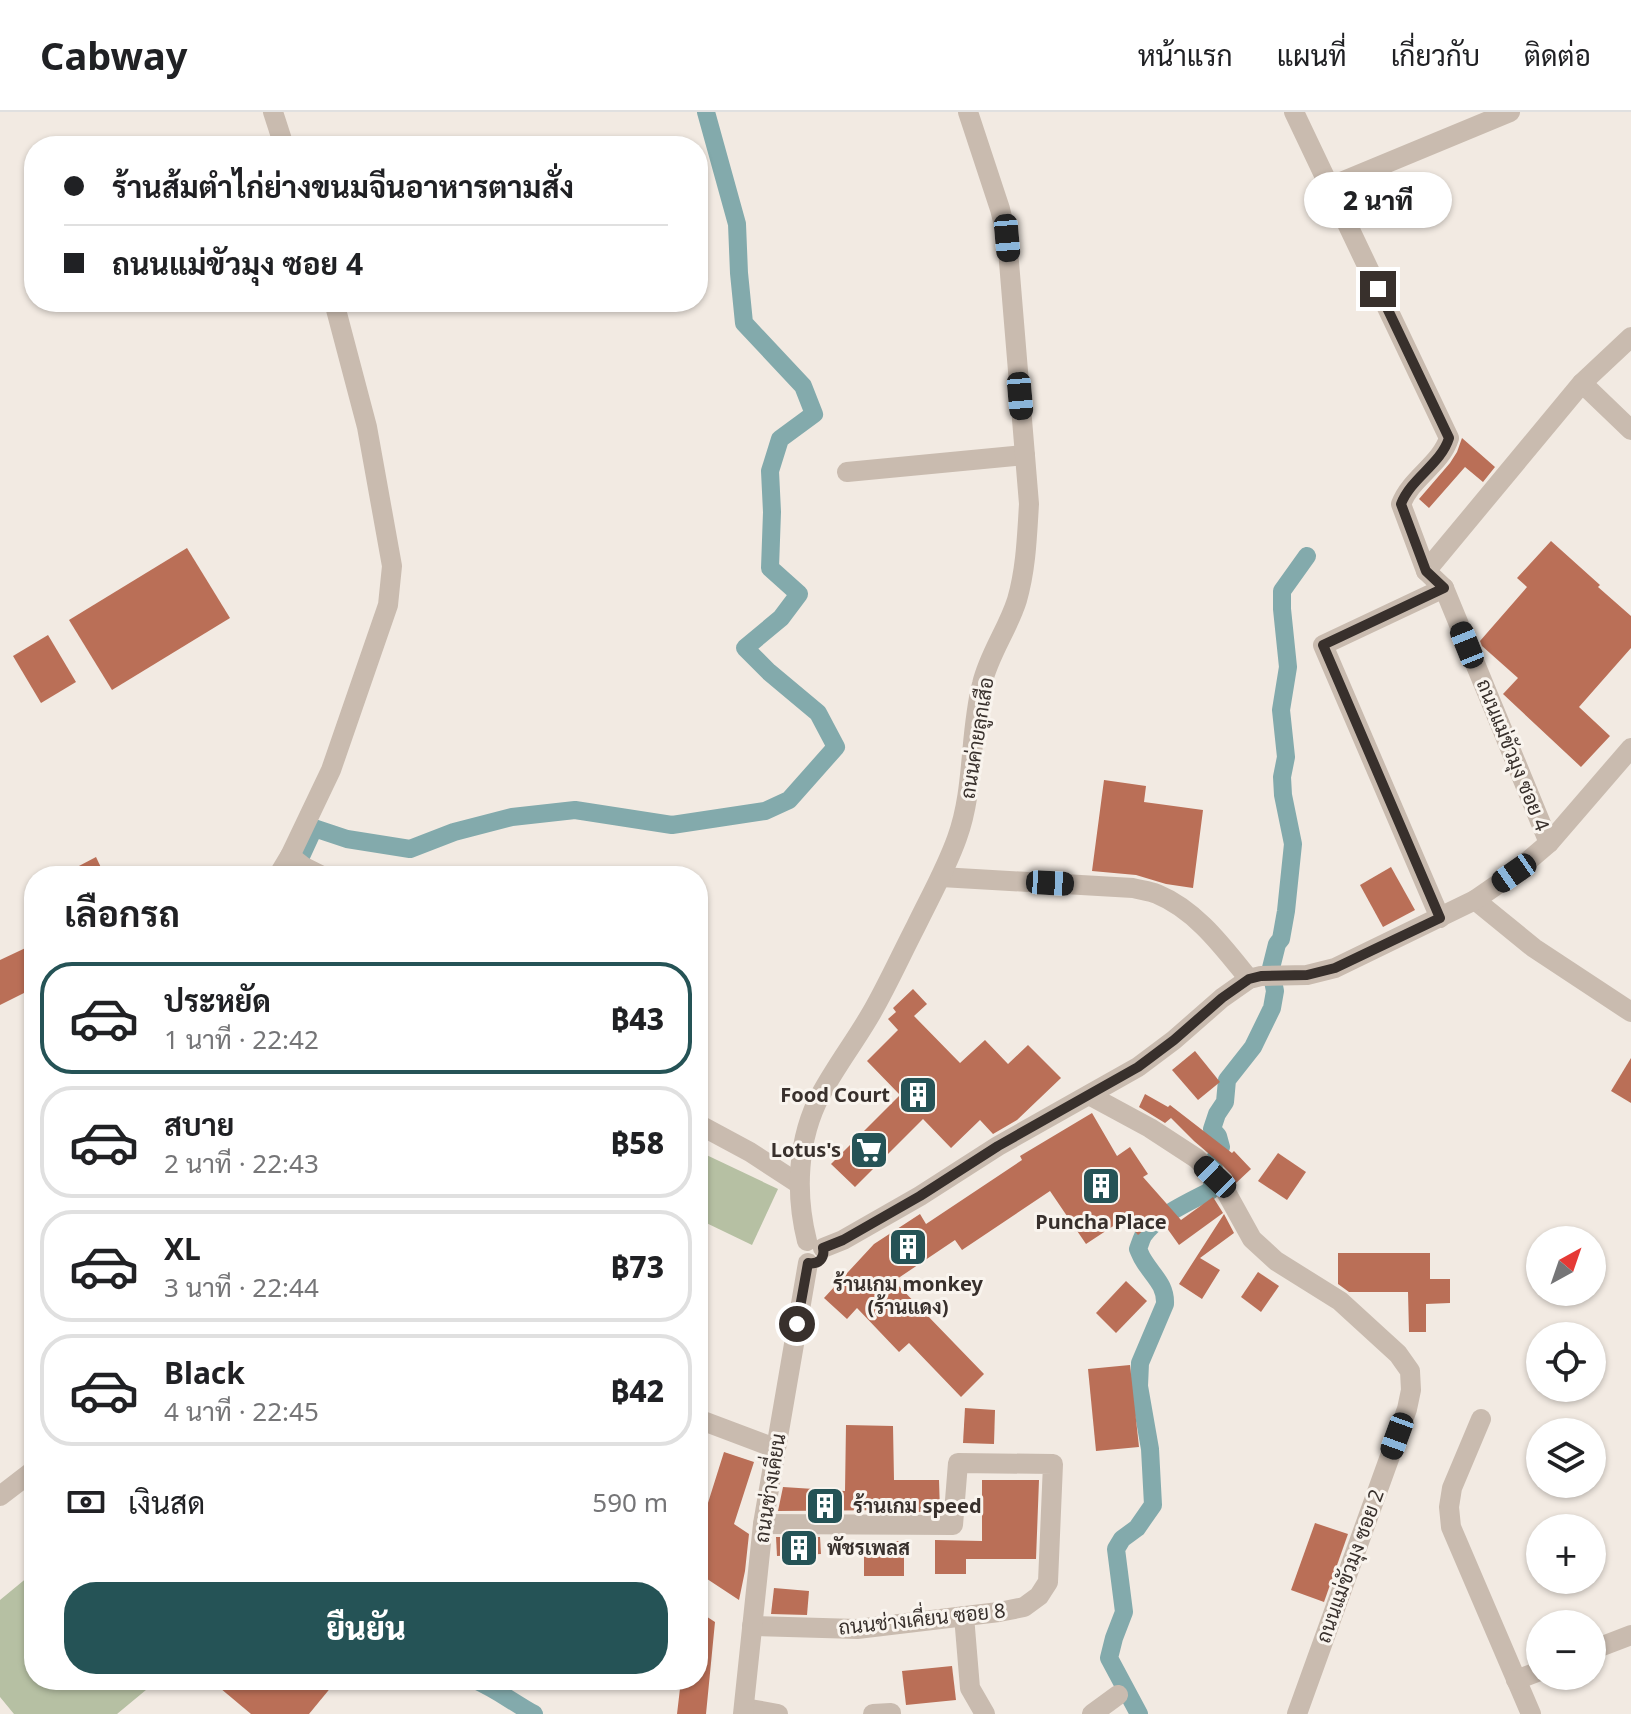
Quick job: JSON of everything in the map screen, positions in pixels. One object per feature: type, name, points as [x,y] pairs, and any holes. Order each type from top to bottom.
[{"type":"street","points":[[273,112],[281,136]]},
{"type":"street","name":"ถนนค่ายลูกเสือ","points":[[815,1244],[801,1217],[799,1184],[804,1142],[820,1095],[872,1013],[958,837],[967,801],[983,680],[1016,601],[1027,546],[1029,504],[1007,238],[968,112]]},
{"type":"street","name":"ถนนแม่ขัวมุง ซอย 4","points":[[1294,112],[1449,438],[1446,448],[1405,494],[1401,504],[1426,571],[1444,588],[1549,843]]},
{"type":"street","points":[[1329,187],[1510,112]]},
{"type":"street","points":[[305,866],[331,770],[388,605],[392,566],[367,427],[337,312]]},
{"type":"street","points":[[1426,571],[1582,383],[1631,337]]},
{"type":"street","points":[[1582,383],[1631,430]]},
{"type":"street","points":[[847,472],[1025,455]]},
{"type":"street","points":[[1440,918],[1323,645],[1444,588]]},
{"type":"street","points":[[815,1244],[843,1240],[998,1146],[1138,1067],[1249,979],[1307,975],[1335,968],[1475,900],[1514,873],[1549,843],[1631,748]]},
{"type":"street","points":[[941,877],[1133,888],[1156,894],[1199,922],[1249,979]]},
{"type":"street","points":[[1475,900],[1534,948],[1631,1012]]},
{"type":"street","name":"ถนนแม่ขัวมุง ซอย 2","points":[[1089,1095],[1150,1128],[1196,1158],[1220,1181],[1252,1239],[1276,1261],[1340,1301],[1398,1354],[1410,1371],[1411,1390],[1407,1409],[1297,1714]]},
{"type":"street","points":[[708,1129],[799,1184]]},
{"type":"street","name":"ถนนช่างเคี่ยน","points":[[744,1711],[763,1524],[775,1448],[808,1263],[816,1263],[824,1254],[815,1244]]},
{"type":"street","points":[[1481,1419],[1452,1488],[1449,1507],[1451,1527],[1531,1714]]},
{"type":"street","points":[[708,1423],[775,1448]]},
{"type":"street","name":"ถนนช่างเคี่ยน ซอย 8","points":[[752,1626],[857,1629],[1024,1607],[1039,1596],[1048,1582],[1053,1464],[958,1463],[953,1525],[763,1524]]},
{"type":"street","points":[[0,1496],[24,1478]]},
{"type":"street","points":[[964,1616],[970,1688],[985,1714]]},
{"type":"street","points":[[1606,1645],[1631,1635]]},
{"type":"street","points":[[1516,1680],[1526,1676]]},
{"type":"street","points":[[1092,1714],[1118,1695]]},
{"type":"street","points":[[744,1711],[778,1714]]},
{"type":"green space","points":[[708,1156],[778,1189],[752,1245],[708,1224]]},
{"type":"green space","points":[[24,1580],[24,1690],[146,1690],[117,1714],[14,1714],[0,1697],[0,1600]]},
{"type":"building","points":[[1462,438],[1495,467],[1483,482],[1465,467],[1429,508],[1419,499],[1450,463]]},
{"type":"building","points":[[1551,541],[1631,616],[1631,648],[1579,707],[1610,736],[1581,767],[1503,694],[1518,678],[1480,641],[1527,587],[1517,578]]},
{"type":"building","points":[[187,548],[230,618],[112,690],[69,620]]},
{"type":"building","points":[[48,635],[76,682],[41,703],[13,656]]},
{"type":"building","points":[[1104,780],[1146,786],[1144,802],[1203,810],[1193,888],[1136,875],[1092,871]]},
{"type":"building","points":[[96,857],[100,866],[79,866]]},
{"type":"building","points":[[1391,867],[1415,910],[1383,927],[1360,885]]},
{"type":"building","points":[[24,949],[24,993],[0,1005],[0,960]]},
{"type":"building","points":[[913,989],[927,1004],[914,1016],[960,1063],[985,1040],[1008,1064],[1028,1045],[1061,1078],[1017,1120],[993,1134],[980,1120],[951,1148],[923,1119],[855,1187],[831,1164],[900,1095],[867,1061],[898,1030],[888,1019],[896,1012],[893,1008]]},
{"type":"building","points":[[1195,1051],[1220,1082],[1198,1100],[1172,1070]]},
{"type":"building","points":[[1631,1058],[1631,1103],[1611,1091]]},
{"type":"building","points":[[1145,1094],[1168,1107],[1170,1105],[1232,1153],[1234,1151],[1251,1169],[1236,1183],[1221,1164],[1171,1118],[1165,1123],[1139,1107]]},
{"type":"building","points":[[1092,1113],[1117,1156],[1130,1147],[1148,1174],[1143,1177],[1181,1220],[1213,1197],[1223,1213],[1179,1245],[1159,1217],[1138,1235],[1124,1219],[1086,1244],[1050,1191],[962,1250],[955,1240],[894,1281],[984,1374],[961,1397],[909,1343],[899,1352],[857,1308],[847,1319],[824,1298],[874,1244],[920,1214],[926,1224],[1022,1160],[1020,1156]]},
{"type":"building","points":[[1278,1153],[1306,1172],[1287,1200],[1258,1181]]},
{"type":"building","points":[[1224,1214],[1234,1233],[1200,1258],[1220,1270],[1202,1299],[1179,1284]]},
{"type":"building","points":[[1338,1253],[1430,1253],[1430,1279],[1450,1279],[1450,1303],[1426,1304],[1426,1332],[1409,1332],[1408,1292],[1349,1292],[1338,1284]]},
{"type":"building","points":[[1258,1272],[1279,1286],[1261,1312],[1241,1297]]},
{"type":"building","points":[[1126,1281],[1147,1301],[1116,1333],[1096,1313]]},
{"type":"building","points":[[1130,1365],[1139,1447],[1096,1451],[1088,1369]]},
{"type":"building","points":[[965,1408],[995,1410],[994,1444],[963,1443]]},
{"type":"building","points":[[846,1425],[893,1426],[894,1480],[939,1480],[940,1512],[778,1511],[783,1487],[845,1491]]},
{"type":"building","points":[[724,1452],[754,1462],[734,1524],[749,1534],[739,1600],[708,1580],[708,1503]]},
{"type":"building","points":[[982,1480],[1039,1480],[1036,1559],[966,1559],[966,1574],[935,1574],[935,1540],[982,1541]]},
{"type":"building","points":[[1315,1523],[1348,1534],[1324,1602],[1291,1590]]},
{"type":"building","name":"พัชรเพลส","points":[[776,1537],[820,1537],[821,1554],[777,1556]]},
{"type":"building","points":[[864,1541],[904,1541],[904,1576],[864,1576]]},
{"type":"building","points":[[774,1588],[809,1591],[807,1615],[771,1614]]},
{"type":"building","points":[[708,1617],[715,1622],[706,1714],[677,1714],[680,1690],[708,1690]]},
{"type":"building","points":[[952,1666],[956,1700],[906,1705],[902,1671]]},
{"type":"building","points":[[222,1690],[329,1690],[309,1714],[251,1714]]},
{"type":"waterway","points":[[297,866],[314,828],[347,839],[410,849],[454,832],[512,817],[575,810],[672,825],[765,811],[789,800],[836,747],[818,713],[745,648],[781,618],[799,594],[770,568],[770,471],[780,439],[814,414],[803,386],[744,323],[737,224],[706,112]]},
{"type":"waterway","points":[[1271,968],[1286,911],[1293,844],[1282,777],[1286,757],[1281,710],[1288,667],[1282,591],[1307,556]]},
{"type":"waterway","points":[[1139,1714],[1109,1658],[1124,1612],[1116,1549],[1122,1539],[1137,1528],[1153,1505],[1150,1449],[1139,1386],[1140,1363],[1165,1304],[1165,1297],[1138,1249],[1143,1236],[1156,1222],[1210,1191],[1215,1177],[1213,1163],[1221,1147],[1212,1129],[1225,1102],[1227,1080],[1253,1047],[1272,1008],[1273,981]]},
{"type":"waterway","points":[[493,1690],[534,1714]]},
{"type":"place","name":"Food Court","points":[[918,1095]]},
{"type":"place","name":"Lotus's","points":[[869,1150]]},
{"type":"place","name":"Puncha Place","points":[[1101,1186]]},
{"type":"place","name":"ร้านเกม monkey (ร้านแดง)","points":[[908,1247]]},
{"type":"place","name":"ร้านเกม speed","points":[[825,1506]]},
{"type":"place","name":"พัชรเพลส","points":[[799,1548]]},
{"type":"route","points":[[797,1324],[808,1263],[819,1261],[824,1254],[823,1248],[920,1196],[998,1146],[1138,1067],[1249,979],[1307,975],[1335,968],[1440,918],[1323,645],[1444,588],[1426,571],[1401,504],[1405,494],[1446,448],[1449,438],[1378,289]]}]
